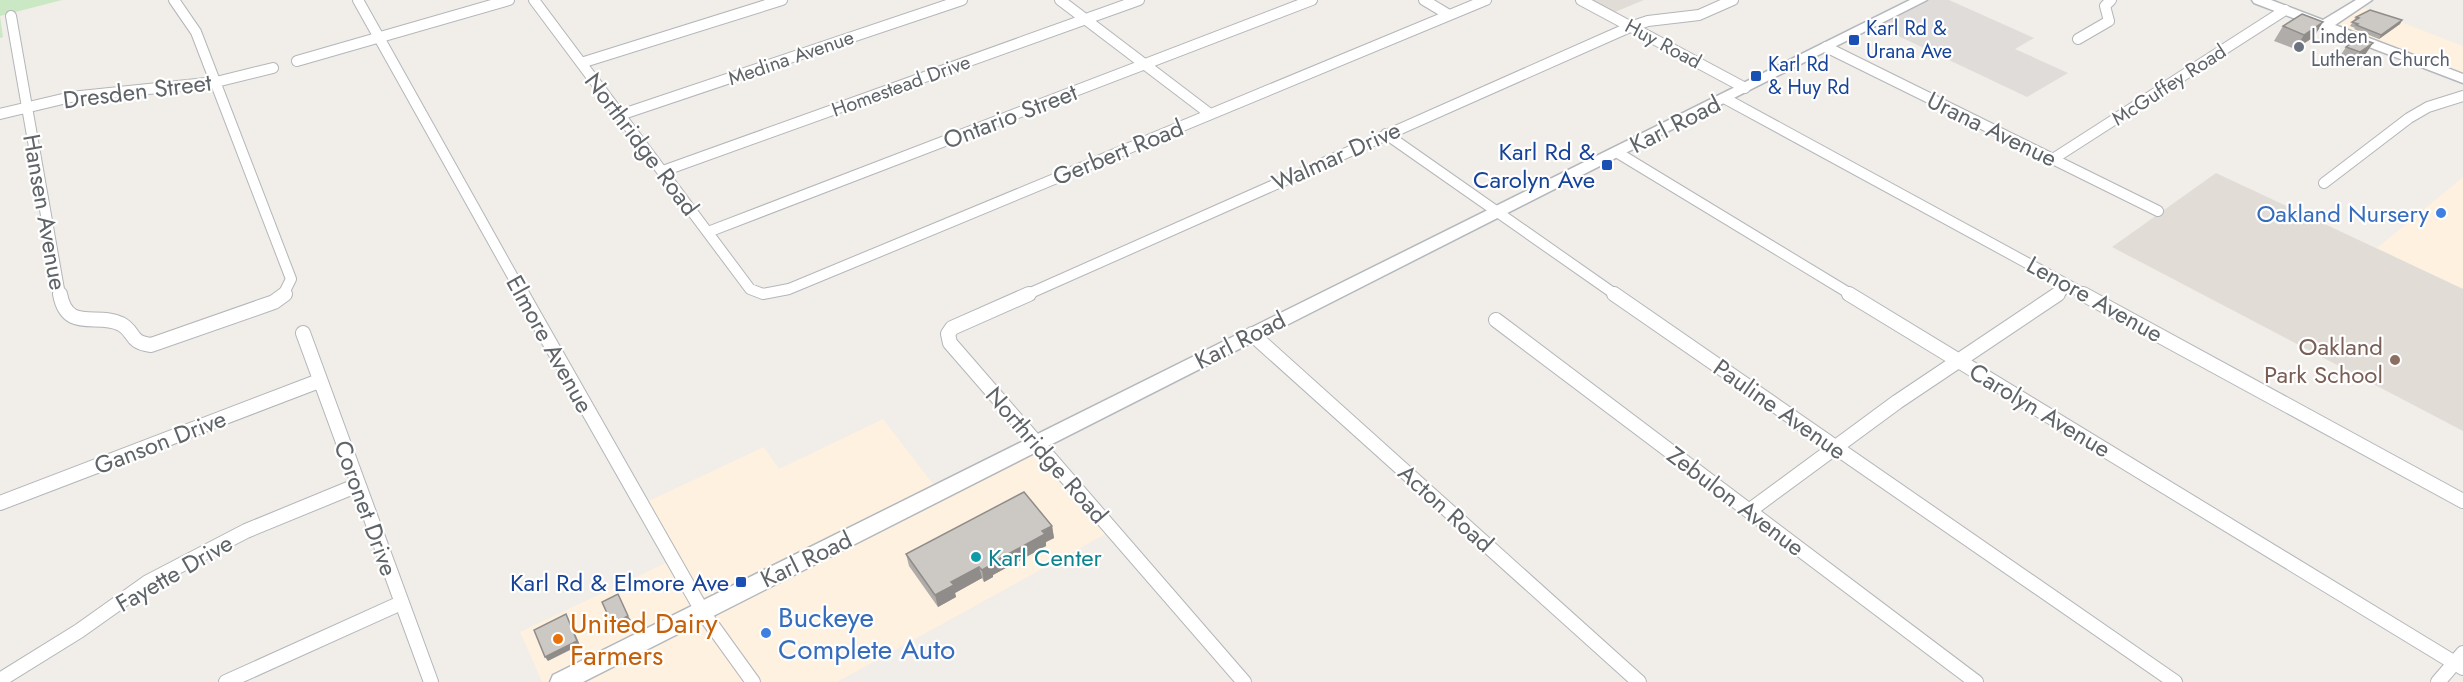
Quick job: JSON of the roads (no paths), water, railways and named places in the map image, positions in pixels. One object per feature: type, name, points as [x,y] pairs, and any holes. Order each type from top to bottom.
[{"type":"main road","points":[[2259,0],[2463,79]]},
{"type":"main road","points":[[2325,26],[2365,0]]},
{"type":"main road","name":"Karl Road","points":[[561,682],[1252,334],[1726,99],[1916,1]]},
{"type":"street","points":[[174,0],[177,7],[190,19],[216,82]]},
{"type":"street","name":"Elmore Avenue","points":[[358,0],[604,442],[703,610],[753,682]]},
{"type":"street","points":[[297,61],[509,0]]},
{"type":"street","name":"Northridge Road","points":[[534,0],[750,289]]},
{"type":"street","points":[[581,63],[782,0]]},
{"type":"street","name":"Medina Avenue","points":[[620,115],[962,0]]},
{"type":"street","points":[[1060,0],[1210,114]]},
{"type":"street","name":"Homestead Drive","points":[[663,171],[1139,0]]},
{"type":"street","name":"Ontario Street","points":[[708,232],[1312,0]]},
{"type":"street","points":[[1424,0],[1449,15]]},
{"type":"street","name":"Gerbert Road","points":[[750,289],[763,294],[789,289],[1486,0]]},
{"type":"street","name":"Huy Road","points":[[1581,0],[1745,88]]},
{"type":"street","name":"Walmar Drive","points":[[948,334],[959,324],[1630,27],[1648,21],[1699,15],[1733,0]]},
{"type":"street","points":[[2078,39],[2109,21],[2105,6],[2111,0]]},
{"type":"street","name":"McGuffey Road","points":[[2053,159],[2285,10]]},
{"type":"street","name":"Hansen Avenue","points":[[11,16],[61,300],[68,315],[80,320],[121,324],[133,341],[140,344],[151,345],[263,307],[284,296],[290,287],[291,279],[216,82]]},
{"type":"street","name":"Urana Avenue","points":[[1826,47],[2158,211]]},
{"type":"street","name":"Dresden Street","points":[[0,114],[27,106],[102,93],[216,82],[273,68]]},
{"type":"street","points":[[2324,183],[2409,118],[2428,107],[2463,96]]},
{"type":"street","name":"Lenore Avenue","points":[[1726,99],[2463,501]]},
{"type":"street","name":"Pauline Avenue","points":[[1386,134],[2175,682]]},
{"type":"street","name":"Carolyn Avenue","points":[[1618,153],[2460,661]]},
{"type":"street","points":[[1749,511],[1834,447],[2069,286]]},
{"type":"street","name":"Zebulon Avenue","points":[[1496,320],[1976,682]]},
{"type":"street","name":"Coronet Drive","points":[[303,333],[431,682]]},
{"type":"street","name":"Northridge Road","points":[[948,334],[950,343],[1245,682]]},
{"type":"street","name":"Acton Road","points":[[1252,334],[1635,681]]},
{"type":"street","name":"Ganson Drive","points":[[0,503],[319,381]]},
{"type":"street","name":"Fayette Drive","points":[[0,680],[79,631],[148,582],[246,531],[358,484]]},
{"type":"street","points":[[226,682],[401,603]]},
{"type":"street","points":[[2438,682],[2460,661]]},
{"type":"place","name":"Karl Rd & Urana Ave","points":[[1854,40]]},
{"type":"place","name":"Linden Lutheran Church","points":[[2299,47]]},
{"type":"place","name":"Karl Rd & Huy Rd","points":[[1756,76]]},
{"type":"place","name":"Karl Rd & Carolyn Ave","points":[[1607,165]]},
{"type":"place","name":"Oakland Nursery","points":[[2441,213]]},
{"type":"place","name":"Oakland Park School","points":[[2395,360]]},
{"type":"place","name":"Karl Center","points":[[976,557]]},
{"type":"place","name":"Karl Rd & Elmore Ave","points":[[741,582]]},
{"type":"place","name":"Buckeye Complete Auto","points":[[766,633]]},
{"type":"place","name":"United Dairy Farmers","points":[[558,639]]}]
